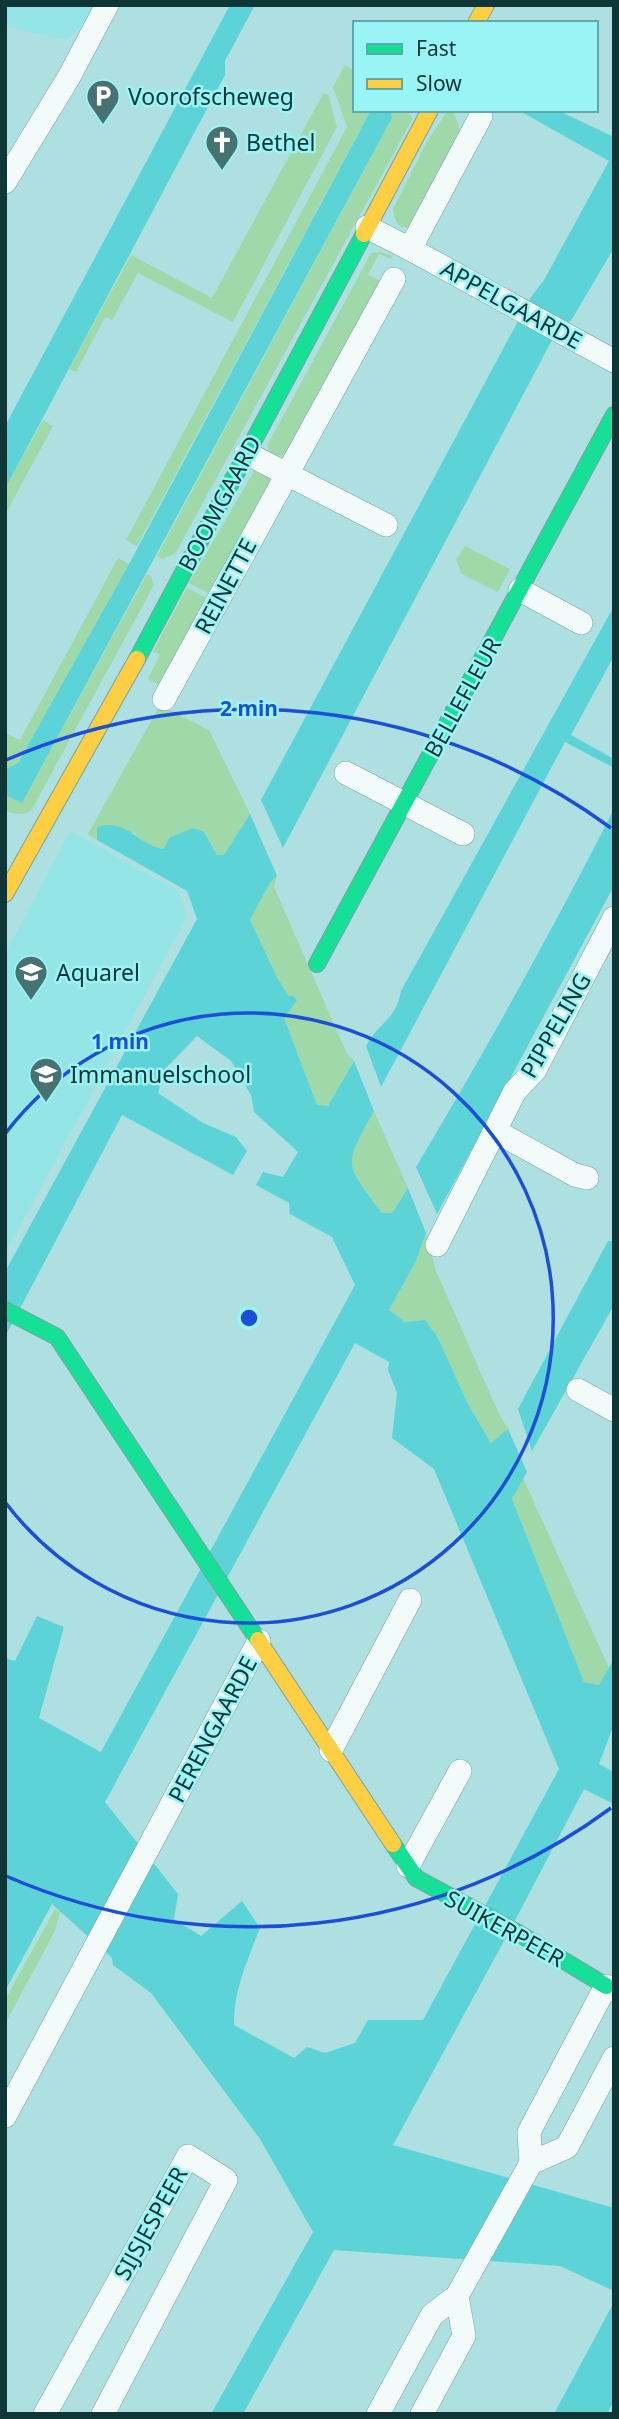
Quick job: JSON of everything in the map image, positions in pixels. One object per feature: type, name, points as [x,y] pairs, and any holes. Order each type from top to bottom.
[{"type":"street","points":[[5,182],[69,77],[107,5]]},
{"type":"street","points":[[478,21],[486,5]]},
{"type":"street","name":"BOOMGAARD","points":[[5,894],[126,680],[429,112]]},
{"type":"street","points":[[367,227],[410,249],[481,116]]},
{"type":"street","name":"APPELGAARDE","points":[[410,249],[614,361]]},
{"type":"street","name":"REINETTE","points":[[164,699],[394,279]]},
{"type":"street","name":"BELLEFLEUR","points":[[317,964],[614,415]]},
{"type":"street","points":[[246,453],[386,525]]},
{"type":"street","points":[[520,590],[581,623]]},
{"type":"street","points":[[346,773],[463,834]]},
{"type":"street","name":"PIPPELING","points":[[437,1245],[516,1091],[535,1070],[614,919]]},
{"type":"street","points":[[495,1131],[575,1175],[587,1178]]},
{"type":"street","name":"PERENGAARDE","points":[[5,1310],[57,1337],[259,1642],[5,2116]]},
{"type":"street","points":[[578,1390],[614,1410]]},
{"type":"street","points":[[331,1750],[410,1600]]},
{"type":"street","name":"SUIKERPEER","points":[[259,1642],[416,1878],[518,1933],[610,1988],[529,2133],[531,2163],[457,2296],[432,2315],[378,2414]]},
{"type":"street","points":[[408,1866],[460,1771]]},
{"type":"street","points":[[531,2163],[567,2147],[614,2058]]},
{"type":"street","name":"SIJSJESPEER","points":[[45,2414],[188,2156],[226,2180],[103,2414]]},
{"type":"street","points":[[422,2414],[464,2336],[457,2296]]},
{"type":"shaded area","points":[[5,5],[100,5],[68,40],[5,27]]},
{"type":"shaded area","points":[[230,5],[255,5],[225,61],[225,75],[5,489],[5,426]]},
{"type":"shaded area","points":[[370,112],[390,112],[392,118],[22,803],[5,795],[5,769],[18,763],[129,564]]},
{"type":"shaded area","points":[[522,112],[561,112],[614,137],[614,248],[572,319],[551,342],[283,848],[261,800],[531,297],[544,280],[609,161]]},
{"type":"shaded area","points":[[614,606],[614,656],[571,735],[614,759],[614,768],[565,742],[381,1087],[366,1046],[399,1001],[401,991]]},
{"type":"shaded area","points":[[614,809],[614,886],[437,1214],[416,1167],[518,990]]},
{"type":"shaded area","points":[[250,814],[277,876],[271,881],[250,920],[278,979],[289,997],[292,995],[297,1000],[284,1018],[317,1105],[328,1106],[354,1061],[374,1111],[353,1155],[355,1173],[382,1213],[392,1213],[408,1188],[426,1233],[416,1261],[389,1310],[405,1322],[425,1320],[437,1336],[468,1404],[491,1443],[508,1429],[527,1472],[512,1499],[584,1682],[599,1685],[614,1659],[614,1724],[599,1764],[614,1772],[614,1804],[584,1789],[393,2145],[614,2208],[614,2291],[560,2266],[334,2250],[243,2414],[211,2414],[313,2232],[260,2139],[151,1993],[113,1965],[112,1958],[52,1904],[5,1991],[5,1658],[15,1661],[37,1616],[64,1627],[39,1718],[101,1752],[355,1285],[332,1237],[290,1214],[289,1203],[256,1185],[263,1172],[283,1177],[298,1152],[254,1112],[251,1095],[231,1061],[197,1036],[166,1068],[158,1093],[203,1123],[236,1137],[247,1151],[233,1175],[122,1115],[5,1337],[5,1272],[197,919],[187,891],[97,840],[97,827],[116,826],[164,849],[169,838],[193,828],[204,832],[217,855],[224,855]],"holes":[[[355,1343],[389,1362],[388,1370],[397,1393],[392,1438],[434,1469],[559,1769],[423,2020],[368,2020],[355,2043],[325,2053],[307,2047],[294,2058],[234,2025],[239,1988],[260,1928],[242,1901],[201,1936],[174,1919],[178,1894],[105,1802]]]},
{"type":"shaded area","name":"Immanuelschool","points":[[70,831],[178,891],[187,917],[5,1254],[5,954]]},
{"type":"shaded area","points":[[614,1232],[614,1305],[532,1451],[518,1409],[608,1241],[613,1241]]},
{"type":"shaded area","points":[[614,2302],[614,2401],[607,2414],[554,2414]]},
{"type":"green space","points":[[345,65],[353,70],[353,112],[370,112],[137,546],[126,540],[347,127],[333,87]]},
{"type":"green space","points":[[323,94],[328,94],[337,127],[233,322],[138,273],[112,320],[105,317],[76,372],[69,369],[131,255],[212,298]]},
{"type":"green space","points":[[390,112],[407,112],[413,118],[175,554],[162,559],[157,556],[392,118]]},
{"type":"green space","points":[[447,112],[454,112],[461,133],[411,226],[403,227],[396,221],[393,209],[426,143]]},
{"type":"green space","points":[[381,252],[392,256],[391,259],[379,254],[368,275],[381,281],[290,452],[283,455],[274,454],[267,446],[371,253]]},
{"type":"green space","points":[[43,420],[53,426],[5,515],[5,489]]},
{"type":"green space","points":[[254,471],[266,474],[272,485],[212,595],[189,583]]},
{"type":"green space","points":[[465,546],[510,569],[498,592],[462,574],[456,560]]},
{"type":"green space","points":[[118,558],[129,564],[18,763],[5,769],[5,733],[20,740]]},
{"type":"green space","points":[[147,574],[151,576],[154,585],[31,811],[18,814],[5,810],[5,795],[22,803]]},
{"type":"green space","points":[[187,588],[210,600],[163,687],[148,679],[160,655],[153,651]]},
{"type":"green space","points":[[160,705],[209,730],[250,814],[224,855],[217,855],[204,832],[164,849],[151,848],[134,833],[97,827],[97,840],[88,834]]},
{"type":"green space","points":[[277,876],[274,887],[347,1054],[354,1061],[328,1106],[317,1105],[284,1018],[289,998],[250,920],[271,881]]},
{"type":"green space","points":[[374,1111],[408,1188],[392,1213],[382,1213],[360,1184],[352,1164],[357,1144]]},
{"type":"green space","points":[[426,1233],[436,1271],[508,1429],[491,1443],[468,1404],[437,1336],[425,1320],[405,1322],[389,1310],[416,1261]]},
{"type":"green space","points":[[523,1478],[609,1668],[599,1685],[584,1682],[512,1499]]},
{"type":"green space","points":[[55,1909],[60,1912],[55,1931],[5,2024],[5,2000]]},
{"type":"traffic: fast","points":[[137,659],[364,234]]},
{"type":"traffic: fast","points":[[317,964],[614,415]]},
{"type":"traffic: fast","points":[[5,1310],[57,1337],[258,1640]]},
{"type":"traffic: fast","points":[[393,1844],[416,1878],[518,1933],[606,1986]]},
{"type":"traffic: slow","points":[[477,21],[486,5]]},
{"type":"traffic: slow","points":[[364,234],[429,112]]},
{"type":"traffic: slow","points":[[5,894],[137,659]]},
{"type":"traffic: slow","points":[[258,1640],[393,1844]]},
{"type":"place","name":"Voorofscheweg","points":[[103,126]]},
{"type":"place","name":"Bethel","points":[[222,172]]},
{"type":"place","name":"Aquarel","points":[[31,1002]]},
{"type":"place","name":"Immanuelschool","points":[[46,1104]]}]
